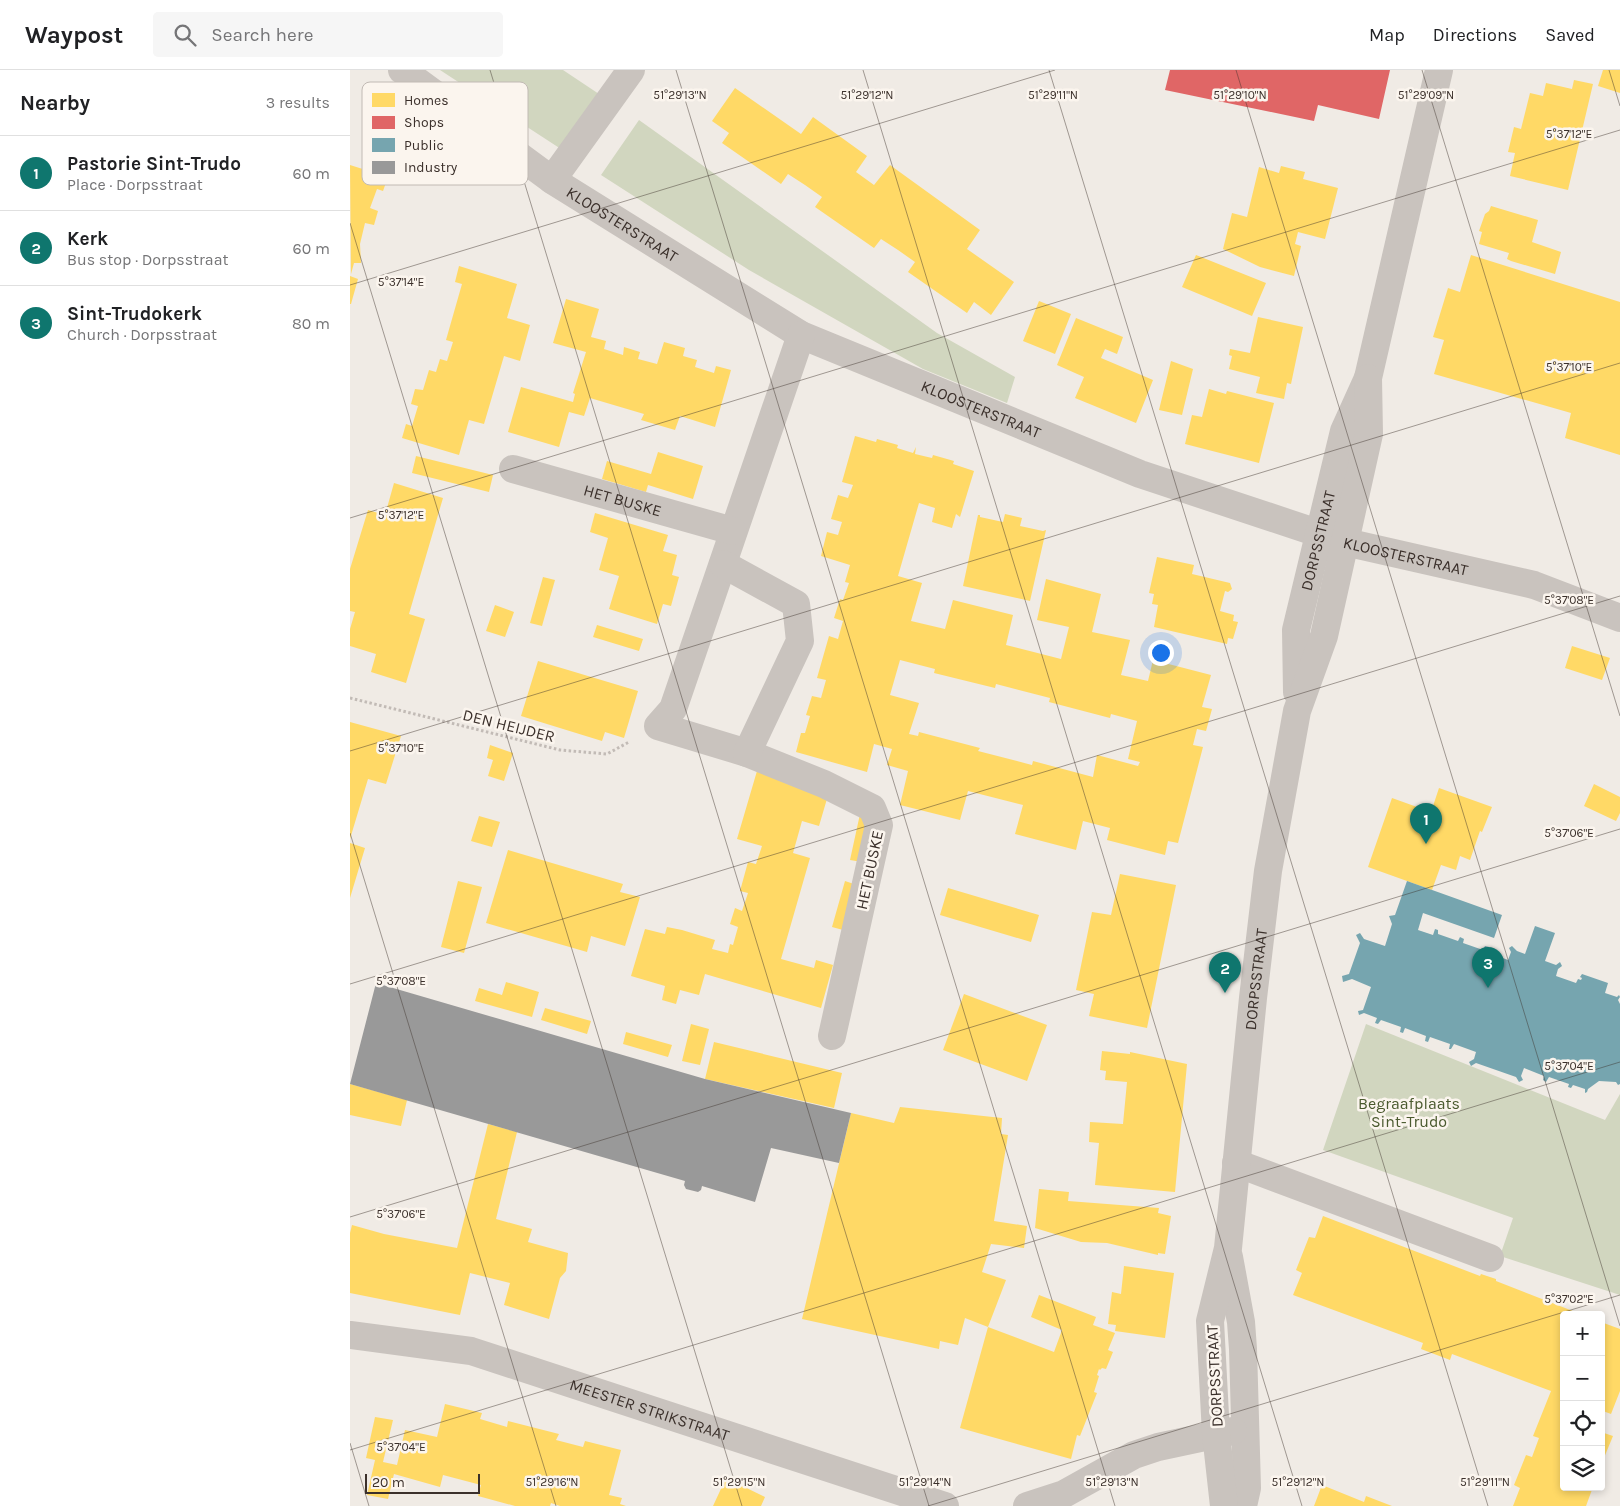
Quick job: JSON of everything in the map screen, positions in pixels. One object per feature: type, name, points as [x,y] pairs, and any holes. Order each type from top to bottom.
[{"type":"street","name":"KLOOSTERSTRAAT","points":[[402,70],[418,82]]},
{"type":"street","points":[[552,180],[631,70]]},
{"type":"street","name":"DORPSSTRAAT","points":[[1297,710],[1296,630],[1344,431],[1368,378],[1439,70]]},
{"type":"street","name":"KLOOSTERSTRAAT","points":[[528,162],[552,180],[800,334],[1140,474],[1345,542],[1534,585],[1620,618]]},
{"type":"street","points":[[658,726],[673,709],[800,334]]},
{"type":"street","name":"DORPSSTRAAT","points":[[1224,1506],[1216,1434],[1210,1321],[1228,1248],[1253,998],[1268,872],[1297,710],[1324,636],[1369,434],[1368,378]]},
{"type":"street","name":"HET BUSKE","points":[[512,469],[733,531]]},
{"type":"street","points":[[723,564],[796,604],[800,641],[747,753]]},
{"type":"street","name":"HET BUSKE","points":[[658,726],[747,753],[824,784],[872,808],[879,825],[832,1036]]},
{"type":"street","points":[[1236,1162],[1490,1258]]},
{"type":"street","name":"DORPSSTRAAT","points":[[1228,1248],[1241,1322],[1247,1488],[1243,1506]]},
{"type":"street","name":"MEESTER STRIKSTRAAT","points":[[350,1334],[471,1351],[945,1506]]},
{"type":"street","points":[[1027,1506],[1064,1494],[1134,1456],[1158,1447],[1216,1434],[1246,1430]]},
{"type":"path","name":"DEN HEIJDER","points":[[350,698],[560,750],[607,754],[658,726]]},
{"type":"green space","points":[[440,70],[563,70],[602,96],[564,151],[528,127],[528,82],[458,82]]},
{"type":"green space","points":[[639,120],[937,333],[1015,377],[1007,403],[923,369],[749,270],[601,175]]},
{"type":"green space","name":"Begraafplaats Sint-Trudo","points":[[1366,1024],[1605,1120],[1620,1094],[1620,1295],[1500,1256],[1513,1218],[1323,1150]]},
{"type":"building: Homes","points":[[1603,70],[1620,70],[1620,93],[1598,86]]},
{"type":"building: Homes","points":[[1574,80],[1593,84],[1568,190],[1510,176],[1515,153],[1508,152],[1514,127],[1521,129],[1530,93],[1543,96],[1546,83],[1572,89]]},
{"type":"building: Homes","points":[[735,88],[801,134],[813,117],[867,156],[856,172],[874,185],[890,165],[980,230],[967,249],[1014,282],[991,315],[974,302],[967,313],[908,272],[915,262],[898,250],[881,239],[874,248],[815,207],[822,197],[805,185],[788,174],[781,184],[722,143],[729,133],[712,121]]},
{"type":"building: Homes","points":[[350,165],[362,169],[362,185],[385,185],[383,191],[377,189],[370,208],[378,211],[374,225],[365,223],[360,244],[361,263],[354,263],[351,274]]},
{"type":"building: Homes","points":[[1281,166],[1305,172],[1303,179],[1338,188],[1325,239],[1298,232],[1295,244],[1301,246],[1294,276],[1260,267],[1223,249],[1232,213],[1247,217],[1259,167],[1279,173]]},
{"type":"building: Homes","points":[[1491,206],[1538,220],[1532,242],[1561,252],[1555,274],[1511,261],[1507,259],[1509,253],[1479,244],[1482,232],[1479,231],[1485,214]]},
{"type":"building: Homes","points":[[1196,255],[1266,283],[1252,316],[1182,287]]},
{"type":"building: Homes","points":[[1471,255],[1620,302],[1620,455],[1565,438],[1571,413],[1434,374],[1444,340],[1433,337],[1448,288],[1460,292]]},
{"type":"building: Homes","points":[[459,266],[517,284],[507,318],[530,325],[520,361],[504,356],[484,424],[469,420],[459,455],[402,438],[406,424],[412,426],[418,406],[411,404],[415,389],[423,390],[429,370],[436,372],[440,359],[447,361],[453,342],[446,340],[462,284],[455,282]]},
{"type":"building: Homes","points":[[350,276],[358,279],[351,304],[350,304]]},
{"type":"building: Homes","points":[[566,299],[599,309],[591,337],[606,341],[604,349],[623,355],[624,347],[640,352],[638,359],[657,364],[664,342],[685,348],[683,356],[697,360],[695,367],[714,373],[716,366],[731,370],[715,427],[680,416],[675,430],[641,420],[644,414],[590,398],[584,416],[569,412],[559,447],[508,432],[521,387],[573,402],[575,394],[573,393],[586,352],[553,343]]},
{"type":"building: Homes","points":[[1039,301],[1071,314],[1055,354],[1023,341]]},
{"type":"building: Homes","points":[[1258,317],[1303,327],[1291,384],[1287,383],[1284,399],[1256,393],[1260,377],[1229,369],[1232,356],[1229,355],[1230,349],[1250,353]]},
{"type":"building: Homes","points":[[1076,318],[1123,337],[1117,354],[1105,349],[1101,358],[1153,380],[1136,423],[1075,398],[1084,377],[1057,365]]},
{"type":"building: Homes","points":[[1171,361],[1193,369],[1182,415],[1159,410]]},
{"type":"building: Homes","points":[[1209,389],[1226,394],[1227,391],[1274,403],[1259,463],[1185,444],[1192,415],[1202,417]]},
{"type":"building: Homes","points":[[855,436],[876,442],[877,439],[898,445],[897,448],[913,453],[916,447],[915,454],[932,458],[933,455],[954,461],[953,464],[974,471],[960,517],[956,514],[952,528],[932,522],[935,508],[919,503],[898,576],[922,583],[911,621],[945,629],[953,600],[1013,615],[1006,645],[1061,659],[1069,627],[1037,620],[1046,579],[1101,594],[1092,632],[1130,640],[1121,675],[1148,681],[1153,660],[1211,675],[1202,707],[1212,709],[1206,731],[1197,729],[1193,745],[1203,747],[1178,843],[1168,841],[1165,855],[1107,840],[1110,828],[1083,821],[1076,850],[1015,834],[1023,805],[968,791],[960,820],[900,805],[908,771],[887,765],[892,749],[874,744],[867,772],[796,752],[801,733],[805,733],[810,716],[806,715],[812,696],[821,698],[826,680],[817,678],[829,636],[838,639],[843,621],[834,618],[840,599],[843,600],[849,583],[845,582],[850,565],[821,556],[827,532],[838,535],[842,522],[831,519],[838,495],[848,498],[853,485],[842,482]],"holes":[[[900,660],[935,669],[934,673],[995,688],[996,684],[1050,698],[1049,702],[1110,718],[1111,714],[1137,721],[1128,759],[1140,762],[1138,766],[1097,755],[1093,777],[1033,761],[1032,765],[978,751],[980,748],[919,732],[918,736],[909,734],[919,703],[890,695]]]},
{"type":"building: Homes","points":[[658,452],[703,466],[693,499],[648,485],[646,492],[602,479],[607,461],[651,474]]},
{"type":"building: Homes","points":[[416,456],[493,475],[489,492],[412,473]]},
{"type":"building: Homes","points":[[394,483],[443,498],[409,614],[425,619],[406,683],[371,672],[376,654],[350,646],[350,629],[355,612],[350,611],[350,569],[368,510],[385,515]]},
{"type":"building: Homes","points":[[595,513],[668,535],[663,551],[677,555],[672,575],[679,577],[671,606],[663,604],[657,624],[609,609],[619,576],[599,570],[608,538],[590,532]]},
{"type":"building: Homes","points":[[1005,514],[1022,518],[1020,526],[1046,530],[1030,601],[963,586],[978,515],[1003,522]]},
{"type":"building: Homes","points":[[1157,557],[1194,565],[1192,574],[1230,583],[1232,589],[1228,592],[1225,591],[1220,611],[1234,615],[1233,621],[1238,622],[1233,639],[1228,638],[1227,644],[1154,627],[1158,605],[1152,604],[1154,594],[1149,593]]},
{"type":"building: Homes","points":[[543,577],[555,580],[542,626],[530,623]]},
{"type":"building: Homes","points":[[495,605],[514,612],[505,637],[486,631]]},
{"type":"building: Homes","points":[[597,625],[643,639],[639,651],[593,637]]},
{"type":"building: Homes","points":[[1572,646],[1610,658],[1602,680],[1565,668]]},
{"type":"building: Homes","points":[[538,661],[638,691],[624,738],[605,732],[602,741],[521,716]]},
{"type":"building: Homes","points":[[350,722],[401,736],[386,784],[368,779],[350,839]]},
{"type":"building: Homes","points":[[490,745],[513,753],[504,781],[488,776],[493,760],[487,758]]},
{"type":"building: Homes","points":[[757,771],[829,792],[819,826],[802,821],[793,853],[810,858],[781,959],[814,968],[816,960],[833,965],[821,1008],[705,974],[699,995],[680,990],[676,1004],[662,1000],[665,986],[631,976],[645,929],[665,934],[667,927],[682,930],[715,940],[712,949],[728,953],[730,944],[733,945],[738,927],[730,924],[735,908],[742,911],[748,893],[740,891],[748,862],[756,864],[762,846],[737,839]]},
{"type":"building: Homes","points":[[1594,784],[1620,797],[1620,813],[1616,821],[1584,806]]},
{"type":"building: Homes","points":[[1439,788],[1492,807],[1482,832],[1480,831],[1470,860],[1460,856],[1456,870],[1441,865],[1432,890],[1368,867],[1392,798],[1431,812]]},
{"type":"building: Homes","points":[[860,814],[872,817],[862,862],[850,860]]},
{"type":"building: Homes","points":[[479,816],[500,822],[492,847],[471,841]]},
{"type":"building: Homes","points":[[350,843],[365,848],[350,898]]},
{"type":"building: Homes","points":[[508,850],[623,884],[620,892],[640,897],[625,946],[591,936],[587,952],[486,923]]},
{"type":"building: Homes","points":[[1120,874],[1176,885],[1147,1028],[1089,1016],[1094,994],[1076,990],[1092,912],[1111,915]]},
{"type":"building: Homes","points":[[458,881],[482,887],[464,953],[441,947]]},
{"type":"building: Homes","points":[[845,881],[857,885],[843,930],[832,927]]},
{"type":"building: Homes","points":[[948,888],[1039,915],[1031,942],[940,915]]},
{"type":"building: Homes","points":[[506,982],[539,992],[532,1017],[475,1001],[479,988],[502,995]]},
{"type":"building: Homes","points":[[964,994],[1047,1025],[1027,1081],[943,1050]]},
{"type":"building: Homes","points":[[545,1008],[591,1021],[587,1034],[541,1020]]},
{"type":"building: Homes","points":[[691,1024],[709,1029],[700,1065],[682,1061]]},
{"type":"building: Homes","points":[[626,1032],[672,1045],[668,1057],[623,1044]]},
{"type":"building: Homes","points":[[714,1042],[842,1073],[834,1108],[705,1079]]},
{"type":"building: Homes","points":[[1102,1051],[1130,1054],[1130,1052],[1187,1064],[1175,1192],[1095,1185],[1099,1143],[1089,1142],[1090,1122],[1123,1124],[1127,1082],[1105,1080],[1106,1071],[1100,1070]]},
{"type":"building: Homes","points":[[350,1084],[407,1100],[401,1126],[350,1115]]},
{"type":"building: Homes","points":[[900,1107],[1002,1118],[1001,1134],[1008,1135],[994,1221],[1027,1226],[1024,1248],[991,1244],[982,1272],[1006,1280],[988,1327],[965,1318],[958,1345],[940,1341],[939,1349],[802,1319],[851,1113],[894,1123]]},
{"type":"building: Homes","points":[[488,1124],[517,1132],[496,1219],[532,1229],[528,1242],[568,1253],[566,1271],[560,1278],[549,1319],[504,1305],[510,1283],[470,1273],[460,1315],[350,1293],[350,1233],[352,1225],[384,1234],[457,1248]]},
{"type":"building: Homes","points":[[1039,1189],[1069,1192],[1068,1201],[1159,1208],[1158,1213],[1171,1216],[1165,1254],[1158,1253],[1158,1255],[1107,1243],[1081,1242],[1035,1228]]},
{"type":"building: Homes","points":[[1323,1216],[1480,1276],[1481,1274],[1496,1279],[1496,1281],[1573,1311],[1560,1311],[1560,1491],[1592,1491],[1586,1506],[1513,1506],[1520,1488],[1514,1485],[1526,1455],[1532,1457],[1539,1438],[1533,1436],[1551,1391],[1452,1354],[1450,1360],[1421,1349],[1423,1343],[1293,1295],[1302,1273],[1296,1270],[1309,1237],[1315,1238]]},
{"type":"building: Homes","points":[[1124,1266],[1174,1273],[1165,1338],[1115,1331],[1116,1325],[1108,1324],[1112,1292],[1121,1294]]},
{"type":"building: Homes","points":[[1039,1295],[1096,1317],[1093,1325],[1115,1333],[1108,1350],[1113,1352],[1106,1369],[1099,1369],[1094,1392],[1097,1393],[1080,1436],[1077,1435],[1071,1459],[960,1428],[988,1327],[1054,1352],[1062,1330],[1031,1317]]},
{"type":"building: Homes","points":[[1605,1323],[1620,1329],[1620,1391],[1611,1414],[1605,1412]]},
{"type":"building: Homes","points":[[445,1404],[482,1413],[480,1419],[507,1427],[508,1421],[559,1434],[556,1440],[583,1447],[585,1441],[621,1450],[609,1495],[622,1498],[620,1504],[626,1506],[560,1506],[551,1503],[550,1506],[515,1506],[478,1496],[481,1485],[443,1475],[440,1487],[394,1474],[388,1499],[367,1495],[375,1460],[366,1458],[375,1417],[393,1420],[383,1462],[397,1465],[405,1430],[437,1437]]},
{"type":"building: Homes","points":[[1605,1433],[1613,1436],[1605,1455]]},
{"type":"building: Homes","points":[[726,1478],[765,1497],[761,1506],[713,1506]]},
{"type":"building: Homes","points":[[1322,1485],[1364,1502],[1366,1496],[1392,1506],[1314,1506]]},
{"type":"building: Shops","points":[[1170,70],[1390,70],[1379,119],[1318,105],[1314,121],[1165,90]]},
{"type":"building: Public","points":[[1407,881],[1502,915],[1494,938],[1423,913],[1418,930],[1433,935],[1435,929],[1438,930],[1438,934],[1458,941],[1460,937],[1464,939],[1463,943],[1483,950],[1485,946],[1489,947],[1487,952],[1508,960],[1511,952],[1509,948],[1512,946],[1517,951],[1525,954],[1535,926],[1555,933],[1545,961],[1556,965],[1560,962],[1562,966],[1558,969],[1556,976],[1576,983],[1578,979],[1581,980],[1582,974],[1608,983],[1605,993],[1617,997],[1619,995],[1620,997],[1618,1000],[1620,1004],[1620,1084],[1599,1081],[1585,1093],[1585,1089],[1573,1085],[1571,1088],[1568,1087],[1569,1084],[1549,1077],[1546,1082],[1543,1080],[1544,1076],[1524,1068],[1521,1076],[1523,1080],[1519,1082],[1516,1077],[1476,1063],[1471,1066],[1469,1062],[1474,1059],[1476,1052],[1454,1044],[1449,1049],[1450,1044],[1430,1037],[1428,1042],[1425,1041],[1426,1036],[1405,1028],[1403,1033],[1400,1032],[1401,1027],[1381,1020],[1378,1024],[1375,1023],[1377,1018],[1364,1013],[1359,1015],[1358,1011],[1363,1010],[1371,987],[1352,979],[1343,982],[1342,976],[1349,974],[1360,943],[1356,935],[1360,933],[1364,939],[1385,946],[1392,924],[1389,916],[1395,915]]},
{"type":"building: Industry","points":[[376,983],[705,1079],[851,1113],[839,1163],[771,1148],[755,1202],[702,1186],[698,1192],[686,1189],[685,1181],[350,1084]]},
{"type":"place","name":"Pastorie Sint-Trudo","points":[[1426,844]]},
{"type":"place","name":"Sint-Trudokerk","points":[[1488,988]]},
{"type":"place","name":"Kerk","points":[[1225,993]]}]
